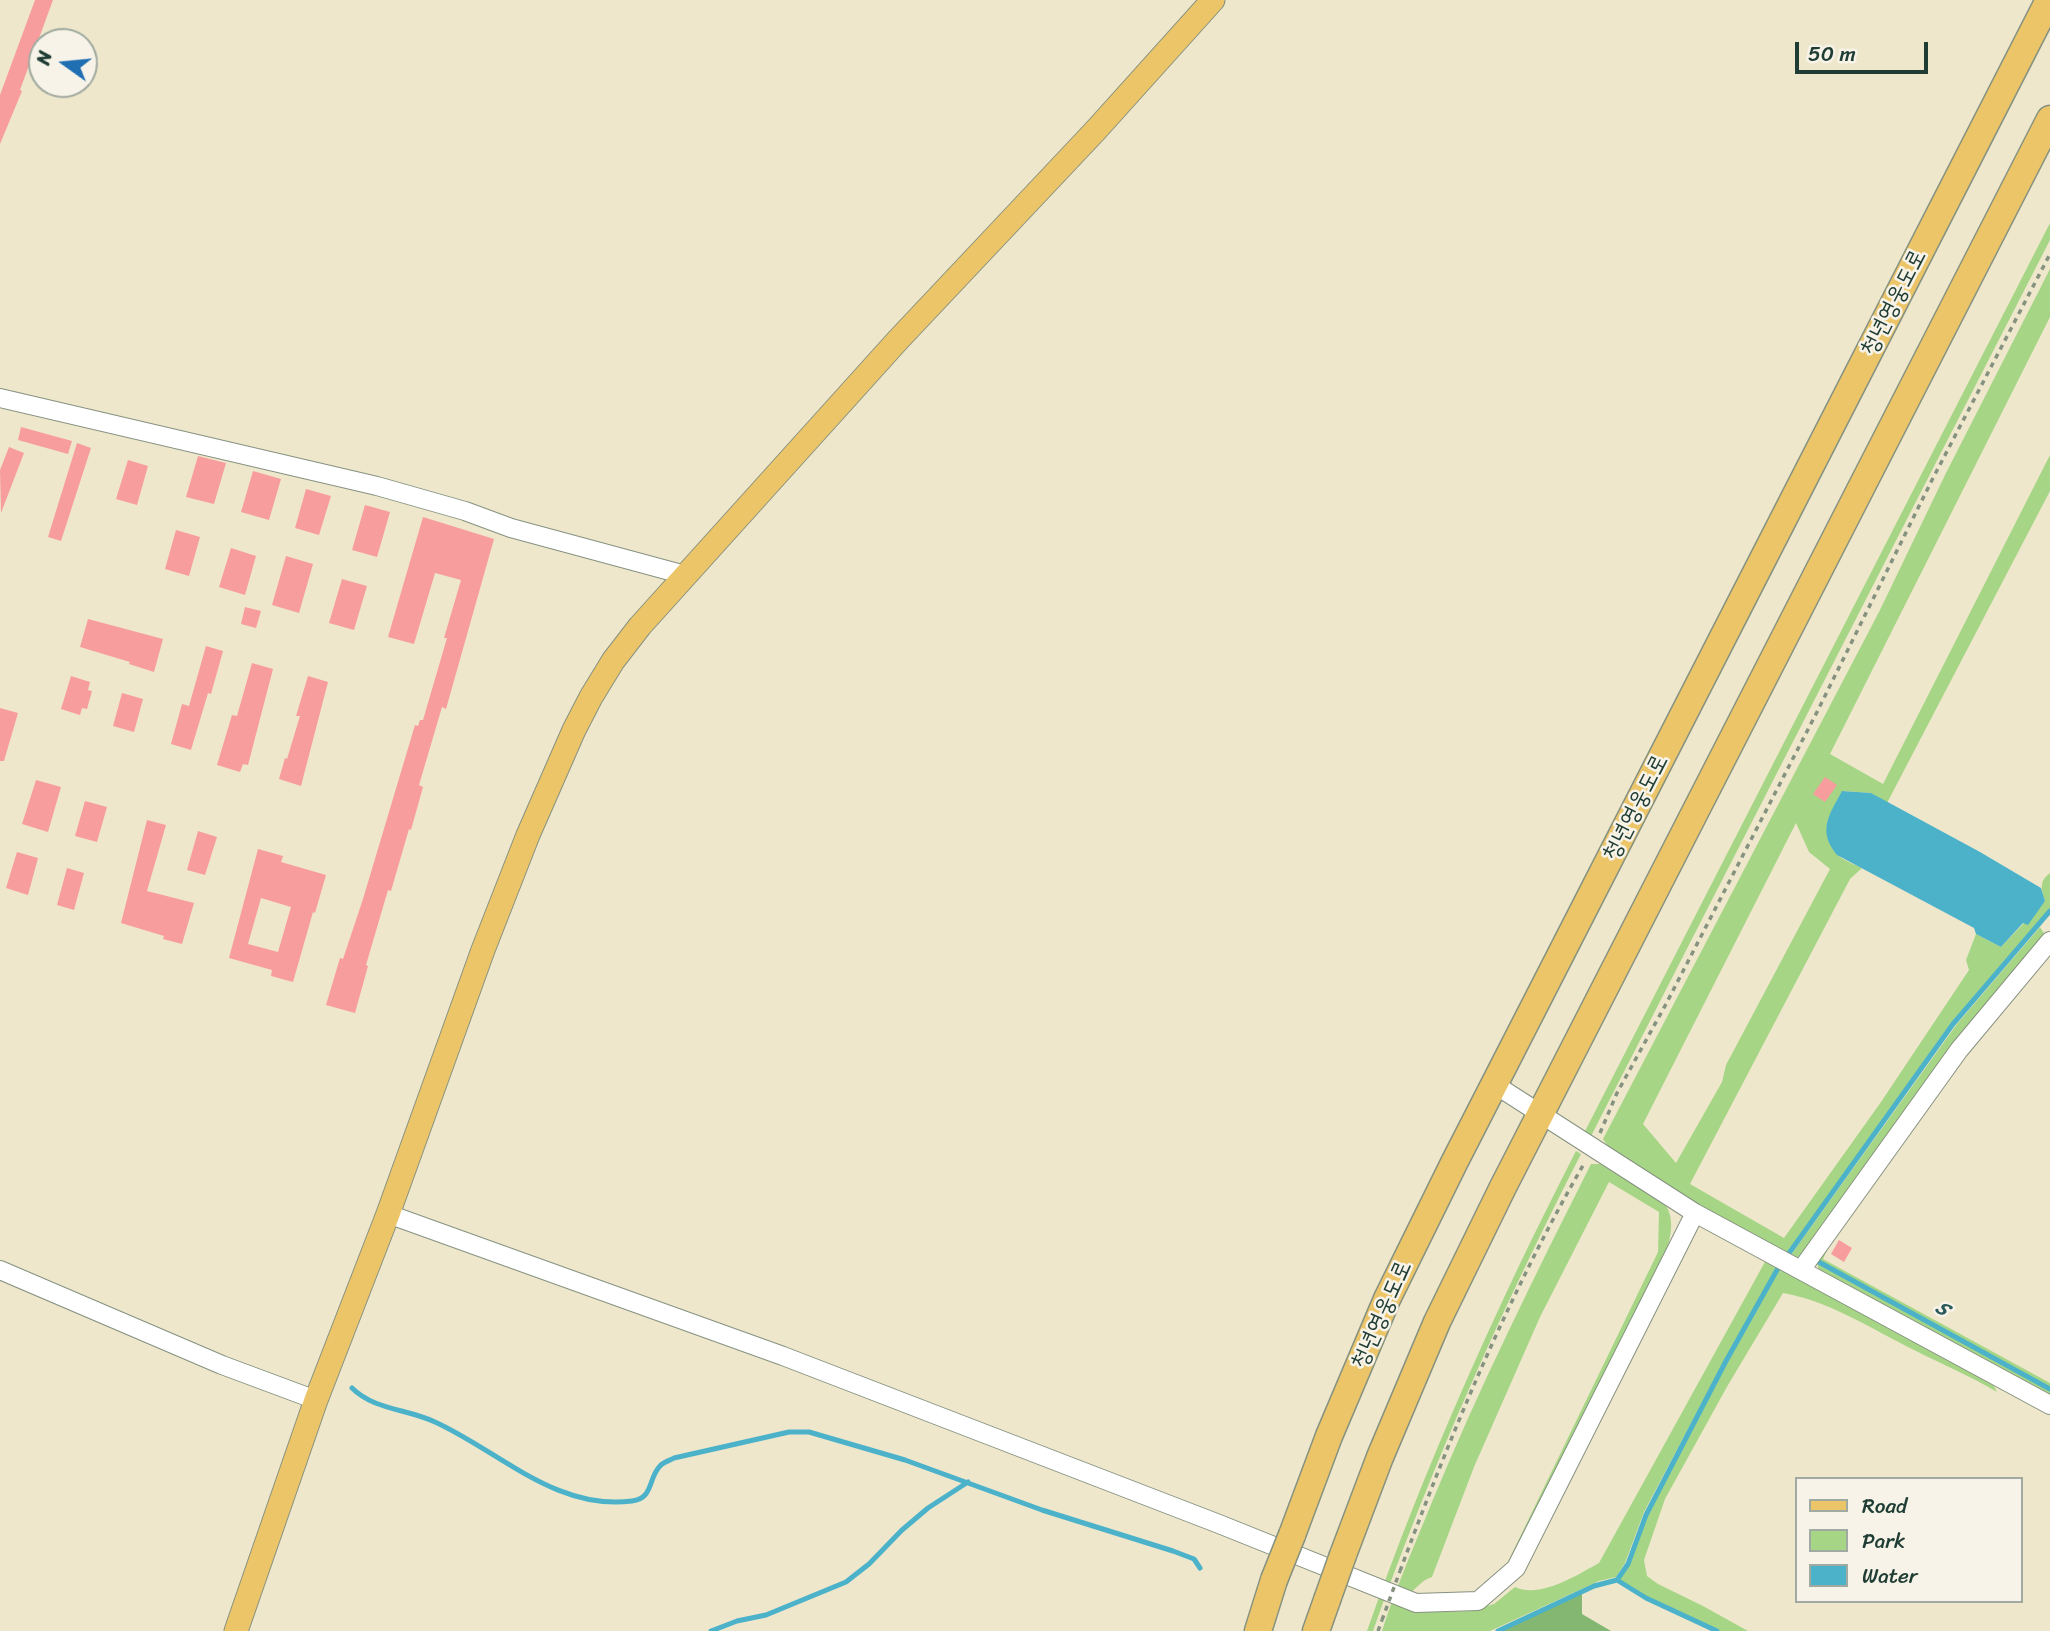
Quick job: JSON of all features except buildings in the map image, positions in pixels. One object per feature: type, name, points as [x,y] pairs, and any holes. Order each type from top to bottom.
[{"type":"highway","name":"청년영웅도로","points":[[1258,1631],[1274,1580],[1329,1436],[1387,1299],[1494,1084],[2049,0]]},
{"type":"highway","points":[[1316,1631],[1380,1457],[1437,1322],[1540,1115],[2050,119]]},
{"type":"main road","points":[[236,1631],[316,1400],[528,835],[574,730],[613,661],[685,575],[898,340],[1096,130],[1213,0]]},
{"type":"street","points":[[0,398],[377,486],[465,511],[511,528],[685,575]]},
{"type":"street","points":[[1792,1266],[1959,1050],[2050,941]]},
{"type":"street","points":[[1494,1084],[1695,1213],[2050,1405]]},
{"type":"street","points":[[388,1214],[783,1356],[1416,1603],[1478,1601],[1516,1568],[1695,1213]]},
{"type":"street","points":[[0,1270],[222,1365],[316,1400]]},
{"type":"path","points":[[1378,1631],[1451,1440],[1558,1208],[1593,1149],[1617,1093],[1666,1004],[2050,254]]},
{"type":"green space","points":[[2050,223],[2050,240],[1590,1138],[1583,1135]]},
{"type":"green space","points":[[2050,269],[2050,317],[1830,754],[1883,784],[2050,455],[2050,491],[1887,803],[1871,793],[1843,791],[1834,807],[1827,830],[1831,846],[1842,858],[1862,868],[1850,879],[1690,1184],[1784,1238],[1881,1102],[1969,970],[1966,960],[1976,934],[2001,947],[2045,901],[2042,885],[2050,873],[2050,908],[1951,1023],[1785,1256],[1702,1210],[1609,1148],[1603,1139],[1879,612]],"holes":[[[1796,823],[1809,852],[1830,869],[1726,1065],[1722,1082],[1676,1163],[1643,1124]]]},
{"type":"green space","points":[[2040,927],[2047,938],[1869,1163],[1801,1256],[1796,1261],[1788,1259],[1957,1024]]},
{"type":"green space","points":[[1576,1151],[1581,1154],[1523,1270],[1469,1389],[1419,1509],[1373,1631],[1367,1631],[1413,1508],[1463,1388]]},
{"type":"green space","points":[[1591,1164],[1600,1164],[1665,1204],[1671,1222],[1666,1253],[1516,1560],[1503,1572],[1658,1252],[1659,1212],[1609,1182],[1540,1317],[1474,1467],[1432,1577],[1407,1595],[1423,1609],[1471,1611],[1494,1604],[1515,1587],[1525,1590],[1547,1588],[1599,1563],[1766,1260],[1778,1265],[1644,1512],[1625,1563],[1616,1577],[1599,1581],[1490,1631],[1382,1631],[1393,1598],[1469,1416]]},
{"type":"green space","points":[[1830,1244],[1823,1259],[2050,1383],[2050,1387],[1817,1259]]},
{"type":"green space","points":[[1817,1263],[2050,1391],[2050,1400],[1819,1270]]},
{"type":"green space","points":[[1781,1266],[1991,1380],[1997,1392],[1834,1309],[1783,1293],[1665,1499],[1644,1560],[1647,1576],[1658,1584],[1748,1631],[1718,1631],[1634,1591],[1618,1580],[1630,1560],[1656,1497]]},
{"type":"green space","points":[[1582,1593],[1582,1614],[1611,1631],[1501,1631]]},
{"type":"water","points":[[1842,791],[1871,793],[1980,852],[2041,888],[2045,901],[2028,925],[2023,923],[2001,947],[1976,934],[1974,928],[1837,855],[1826,831],[1829,815]]},
{"type":"waterway","points":[[1717,1631],[1646,1598],[1617,1580],[1628,1564],[1646,1515],[1777,1270],[1953,1024],[2050,911]]},
{"type":"waterway","name":"s","points":[[1817,1261],[2050,1389]]},
{"type":"waterway","points":[[352,1388],[370,1401],[435,1422],[529,1476],[578,1497],[604,1502],[632,1501],[644,1496],[656,1471],[674,1458],[789,1432],[809,1432],[905,1460],[1042,1510],[1173,1551],[1194,1559],[1200,1568]]},
{"type":"waterway","points":[[711,1631],[737,1621],[766,1615],[846,1582],[928,1508],[968,1482]]},
{"type":"waterway","points":[[1498,1631],[1594,1586],[1617,1580]]}]
